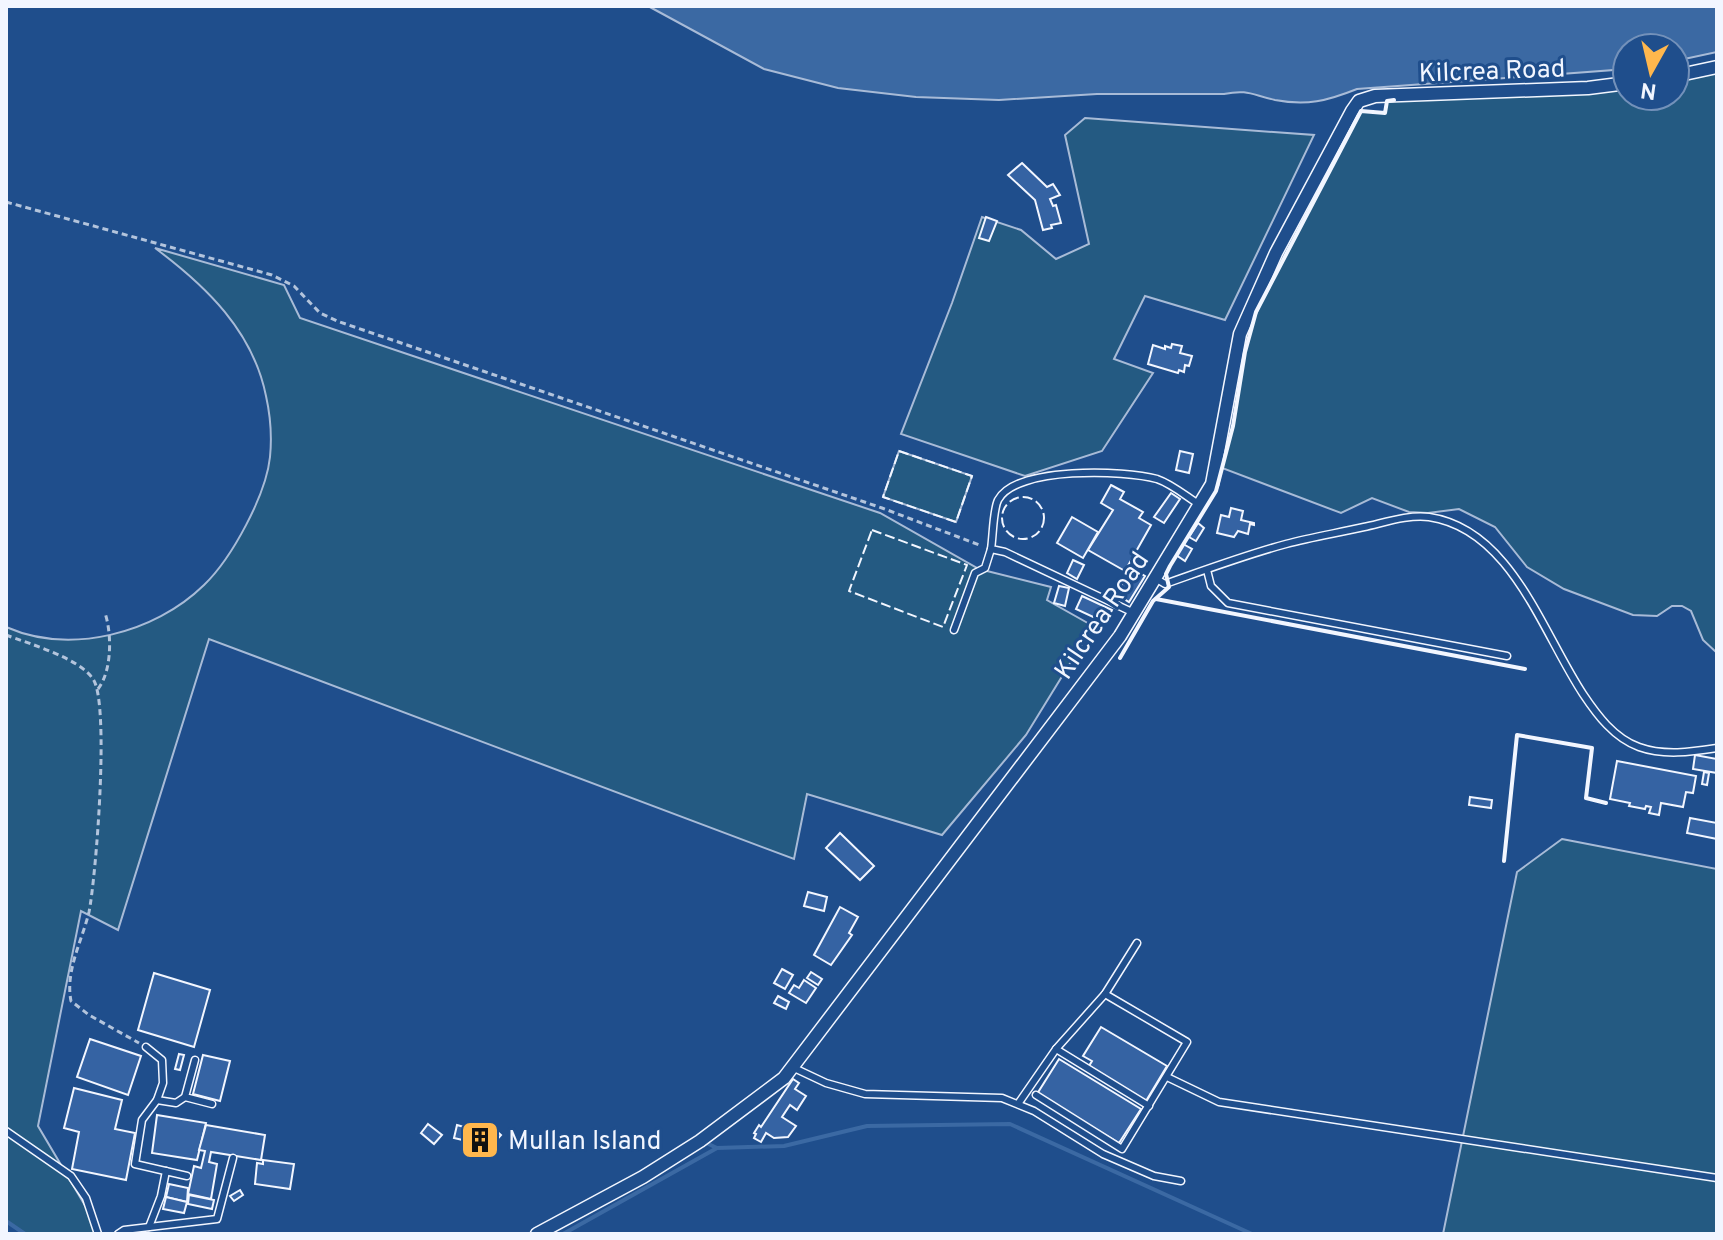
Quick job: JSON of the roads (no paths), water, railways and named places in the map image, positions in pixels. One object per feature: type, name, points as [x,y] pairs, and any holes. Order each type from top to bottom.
[{"type":"street","points":[[1691,73],[1717,67]]},
{"type":"street","name":"Kilcrea Road","points":[[537,1234],[643,1177],[700,1141],[784,1078],[1120,636],[1212,484],[1240,334],[1276,253],[1359,101],[1375,96],[1611,85]]},
{"type":"lane","points":[[954,630],[975,573],[985,568],[998,500],[1013,486],[1057,474],[1112,472],[1160,480],[1200,505]]},
{"type":"lane","points":[[1155,578],[1165,584],[1286,544],[1385,522],[1425,516],[1454,522],[1490,546],[1511,570],[1574,680],[1612,731],[1637,747],[1661,752],[1717,748]]},
{"type":"lane","points":[[991,549],[1005,552],[1134,613]]},
{"type":"lane","points":[[1207,570],[1211,586],[1228,603],[1507,656]]},
{"type":"lane","points":[[1018,1104],[1056,1049],[1105,994],[1137,943]]},
{"type":"lane","points":[[1036,1095],[1122,1149],[1187,1042],[1105,994]]},
{"type":"lane","points":[[146,1047],[162,1060],[163,1083],[157,1100],[142,1120],[135,1164],[187,1176]]},
{"type":"lane","points":[[1056,1049],[1149,1106]]},
{"type":"lane","points":[[157,1100],[176,1103],[185,1097],[195,1060]]},
{"type":"lane","points":[[792,1067],[826,1083],[865,1094],[1002,1098],[1034,1111],[1103,1154],[1154,1176],[1181,1181]]},
{"type":"lane","points":[[1167,1077],[1219,1102],[1717,1178]]},
{"type":"lane","points":[[185,1097],[212,1104]]},
{"type":"lane","points":[[6,1131],[71,1176],[86,1198],[98,1234]]},
{"type":"lane","points":[[118,1234],[124,1230],[180,1226],[217,1219],[233,1158]]},
{"type":"lane","points":[[149,1227],[161,1196],[166,1171]]},
{"type":"waterway","points":[[702,1141],[717,1148],[784,1146],[867,1126],[1010,1124],[1252,1234]]},
{"type":"waterway","points":[[563,1234],[717,1148]]},
{"type":"waterway","points":[[6,1221],[25,1234]]},
{"type":"place","name":"Mullan Island","points":[[480,1140]]}]
